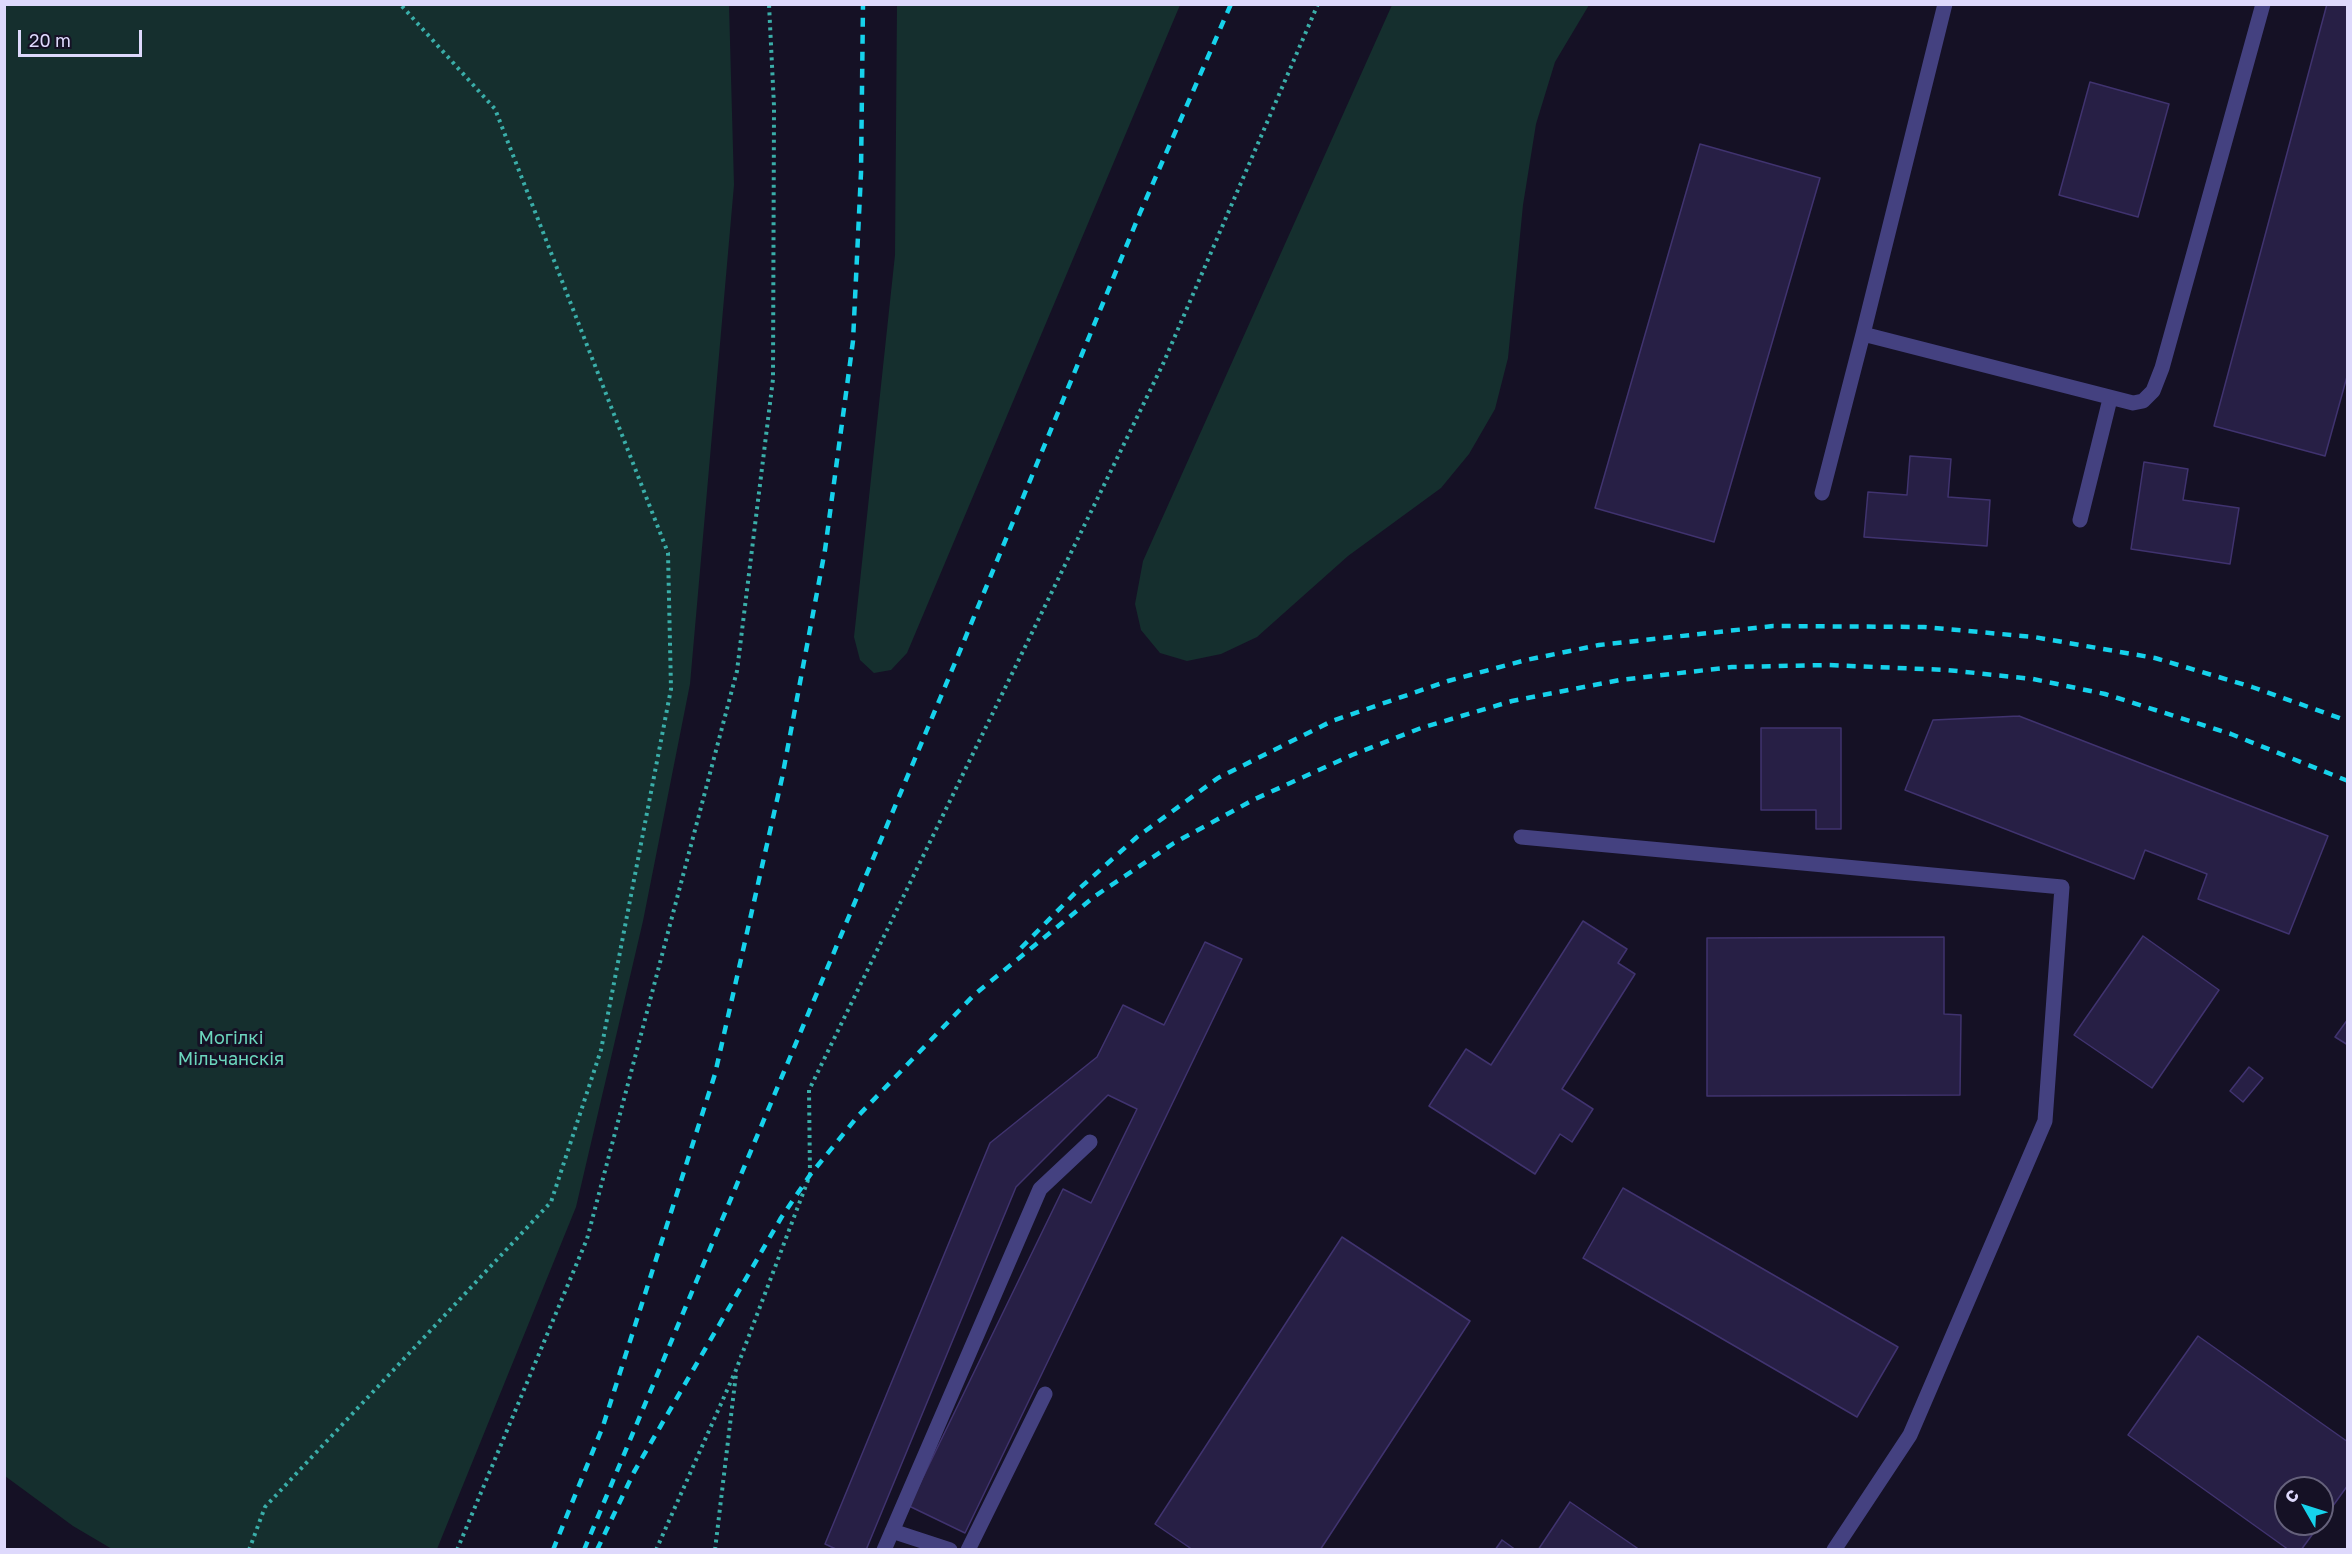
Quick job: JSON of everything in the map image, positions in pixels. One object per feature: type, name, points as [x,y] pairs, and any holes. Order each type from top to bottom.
[{"type":"lane","points":[[1822,493],[1945,4]]},
{"type":"lane","points":[[1863,334],[2110,399],[2133,403],[2143,401],[2153,392],[2263,4]]},
{"type":"lane","points":[[2080,520],[2110,399]]},
{"type":"lane","points":[[1521,837],[2062,887],[2045,1121],[1910,1435],[1834,1550]]},
{"type":"lane","points":[[884,1550],[1040,1189],[1090,1142]]},
{"type":"lane","points":[[968,1550],[1045,1394]]},
{"type":"lane","points":[[892,1531],[950,1550]]},
{"type":"path","points":[[249,1550],[265,1507],[551,1202],[601,1050],[671,689],[668,553],[495,109],[400,4]]},
{"type":"path","points":[[457,1550],[587,1239],[737,671],[773,379],[774,106],[769,4]]},
{"type":"path","points":[[656,1550],[736,1371],[810,1175],[809,1090],[1163,364],[1318,4]]},
{"type":"path","points":[[715,1550],[736,1371]]},
{"type":"green space","name":"Могілкі Мільчанскія","points":[[5,4],[729,5],[734,185],[690,684],[643,921],[576,1207],[437,1549],[112,1549],[73,1526],[5,1476]]},
{"type":"green space","points":[[897,5],[1180,5],[907,653],[891,670],[874,673],[860,660],[854,637],[895,255]]},
{"type":"green space","points":[[1392,5],[1589,5],[1555,62],[1536,124],[1523,205],[1508,358],[1495,409],[1469,454],[1441,488],[1348,556],[1257,637],[1221,654],[1187,661],[1160,653],[1141,630],[1135,604],[1143,561]]},
{"type":"building","points":[[2327,4],[2348,4],[2348,373],[2325,456],[2214,426]]},
{"type":"building","points":[[2090,82],[2169,104],[2138,217],[2059,195]]},
{"type":"building","points":[[1700,144],[1820,178],[1714,542],[1595,508]]},
{"type":"building","points":[[1910,456],[1951,459],[1948,497],[1990,500],[1987,546],[1864,537],[1868,492],[1907,495]]},
{"type":"building","points":[[2144,462],[2188,469],[2183,500],[2239,508],[2230,564],[2131,549]]},
{"type":"building","points":[[2019,716],[2328,836],[2289,934],[2198,899],[2207,874],[2145,850],[2134,879],[1905,790],[1933,720]]},
{"type":"building","points":[[1761,728],[1841,728],[1841,829],[1816,829],[1816,810],[1761,810]]},
{"type":"building","points":[[1583,921],[1627,949],[1618,963],[1635,974],[1562,1089],[1593,1109],[1572,1142],[1560,1134],[1535,1174],[1429,1106],[1466,1049],[1491,1065]]},
{"type":"building","points":[[2143,936],[2219,990],[2152,1088],[2074,1035]]},
{"type":"building","points":[[1944,937],[1944,1014],[1961,1015],[1960,1095],[1707,1096],[1707,938]]},
{"type":"building","points":[[1205,942],[1242,959],[965,1533],[909,1506],[1063,1189],[1091,1203],[1137,1109],[1108,1095],[1016,1187],[866,1550],[838,1550],[825,1544],[990,1143],[1097,1057],[1123,1005],[1164,1025]]},
{"type":"building","points":[[2348,1019],[2348,1045],[2335,1037]]},
{"type":"building","points":[[2249,1067],[2263,1078],[2243,1102],[2230,1091]]},
{"type":"building","points":[[1623,1188],[1898,1347],[1857,1417],[1583,1258]]},
{"type":"building","points":[[1342,1237],[1470,1321],[1320,1550],[1193,1550],[1155,1524]]},
{"type":"building","points":[[2198,1336],[2348,1442],[2348,1485],[2334,1504],[2334,1476],[2274,1476],[2274,1536],[2311,1536],[2301,1550],[2289,1550],[2128,1435]]},
{"type":"building","points":[[1570,1502],[1640,1550],[1538,1550]]},
{"type":"building","points":[[1502,1540],[1516,1550],[1495,1550]]},
{"type":"railway","points":[[553,1550],[603,1426],[715,1074],[782,778],[825,550],[853,341],[861,173],[863,4]]},
{"type":"railway","points":[[584,1550],[957,658],[1140,213],[1231,4]]},
{"type":"railway","points":[[1021,948],[1080,888],[1137,837],[1218,778],[1332,721],[1448,681],[1526,660],[1599,645],[1773,626],[1924,627],[2034,637],[2155,658],[2252,687],[2348,721]]},
{"type":"railway","points":[[597,1550],[634,1472],[781,1218],[810,1175],[858,1116],[974,995],[1095,896],[1174,843],[1255,799],[1352,755],[1421,728],[1512,701],[1620,680],[1732,667],[1828,665],[1947,670],[2033,679],[2105,694],[2231,734],[2348,781]]}]
